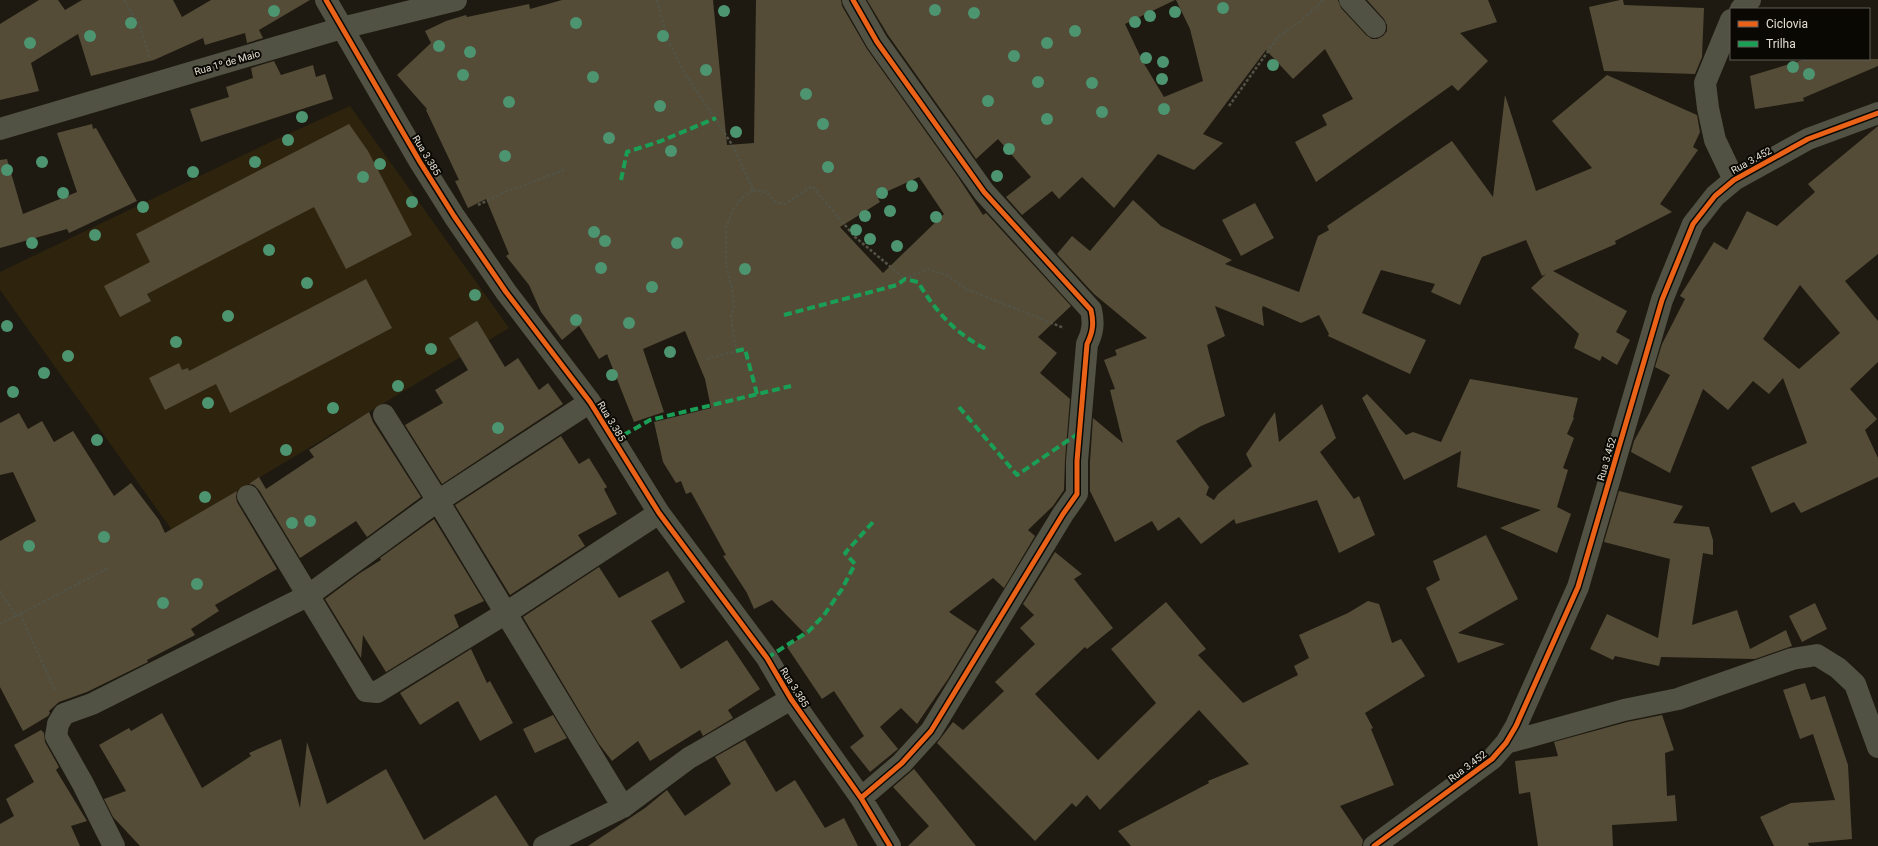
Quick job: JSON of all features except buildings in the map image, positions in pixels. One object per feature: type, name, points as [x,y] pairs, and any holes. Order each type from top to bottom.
[{"type":"street","name":"Rua 3.385","points":[[326,0],[420,162],[454,216],[506,292],[590,402],[659,513],[767,658],[791,699],[861,798],[890,846]]},
{"type":"street","name":"Rua 1º de Maio","points":[[0,129],[342,28],[456,0]]},
{"type":"street","points":[[852,0],[877,42],[984,192],[1091,310],[1094,322],[1092,334],[1087,344],[1077,462],[1077,494],[1063,514],[931,731],[902,763],[861,798]]},
{"type":"street","points":[[1350,0],[1375,27]]},
{"type":"street","points":[[1742,8],[1750,0]]},
{"type":"street","points":[[1730,22],[1705,83],[1708,108],[1715,140],[1734,180]]},
{"type":"street","name":"Rua 3.452","points":[[1374,846],[1492,759],[1506,743],[1516,726],[1578,587],[1662,300],[1693,224],[1715,196],[1734,180],[1808,139],[1878,113]]},
{"type":"street","points":[[114,846],[83,784],[56,736],[58,724],[64,714],[92,704],[309,595],[438,501],[590,402]]},
{"type":"street","points":[[384,415],[438,501],[623,807]]},
{"type":"street","points":[[248,496],[309,595],[342,654],[366,691],[377,692],[506,613],[659,513]]},
{"type":"street","points":[[1506,743],[1624,710],[1678,699],[1792,659],[1817,655],[1838,668],[1855,684],[1878,747]]},
{"type":"street","points":[[544,846],[623,807],[689,758],[791,699]]},
{"type":"path","points":[[124,0],[141,28],[150,63],[159,82]]},
{"type":"path","points":[[657,0],[668,40],[681,66],[734,146],[753,190]]},
{"type":"path","points":[[1229,106],[1279,36],[1301,21],[1322,0]]},
{"type":"path","points":[[454,216],[503,193],[564,170]]},
{"type":"path","points":[[707,359],[736,351],[730,316],[734,307],[732,289],[726,265],[726,228],[733,210],[742,198],[753,190],[766,192],[776,202],[785,204],[812,186],[855,237],[905,279],[928,269],[946,276],[964,288],[1060,327],[1092,334]]},
{"type":"path","points":[[0,624],[110,567]]},
{"type":"path","points":[[0,591],[16,616]]},
{"type":"path","points":[[20,614],[47,670],[64,714]]},
{"type":"shaded area","points":[[350,106],[509,328],[172,530],[0,290],[0,272],[277,139]]},
{"type":"marked path","points":[[621,180],[627,152],[661,141],[716,118]]},
{"type":"marked path","points":[[784,315],[897,285],[905,279],[918,282],[932,303],[947,321],[965,336],[986,349]]},
{"type":"marked path","points":[[736,351],[745,349],[757,394]]},
{"type":"marked path","points":[[613,441],[650,420],[791,386]]},
{"type":"marked path","points":[[959,407],[1017,475],[1079,433]]},
{"type":"marked path","points":[[767,658],[809,631],[824,615],[842,589],[855,564],[845,553],[874,521]]},
{"type":"cycle path","points":[[326,0],[420,162],[454,216],[506,292],[590,402],[659,513],[767,658],[791,699],[861,798],[890,846]]},
{"type":"cycle path","points":[[853,0],[877,42],[984,192],[1091,310],[1093,323],[1091,335],[1087,344],[1077,461],[1077,494],[1063,514],[931,731],[902,763],[861,798]]},
{"type":"cycle path","points":[[1374,846],[1492,759],[1506,743],[1516,726],[1578,587],[1662,300],[1693,224],[1715,196],[1734,180],[1808,139],[1878,113]]}]
